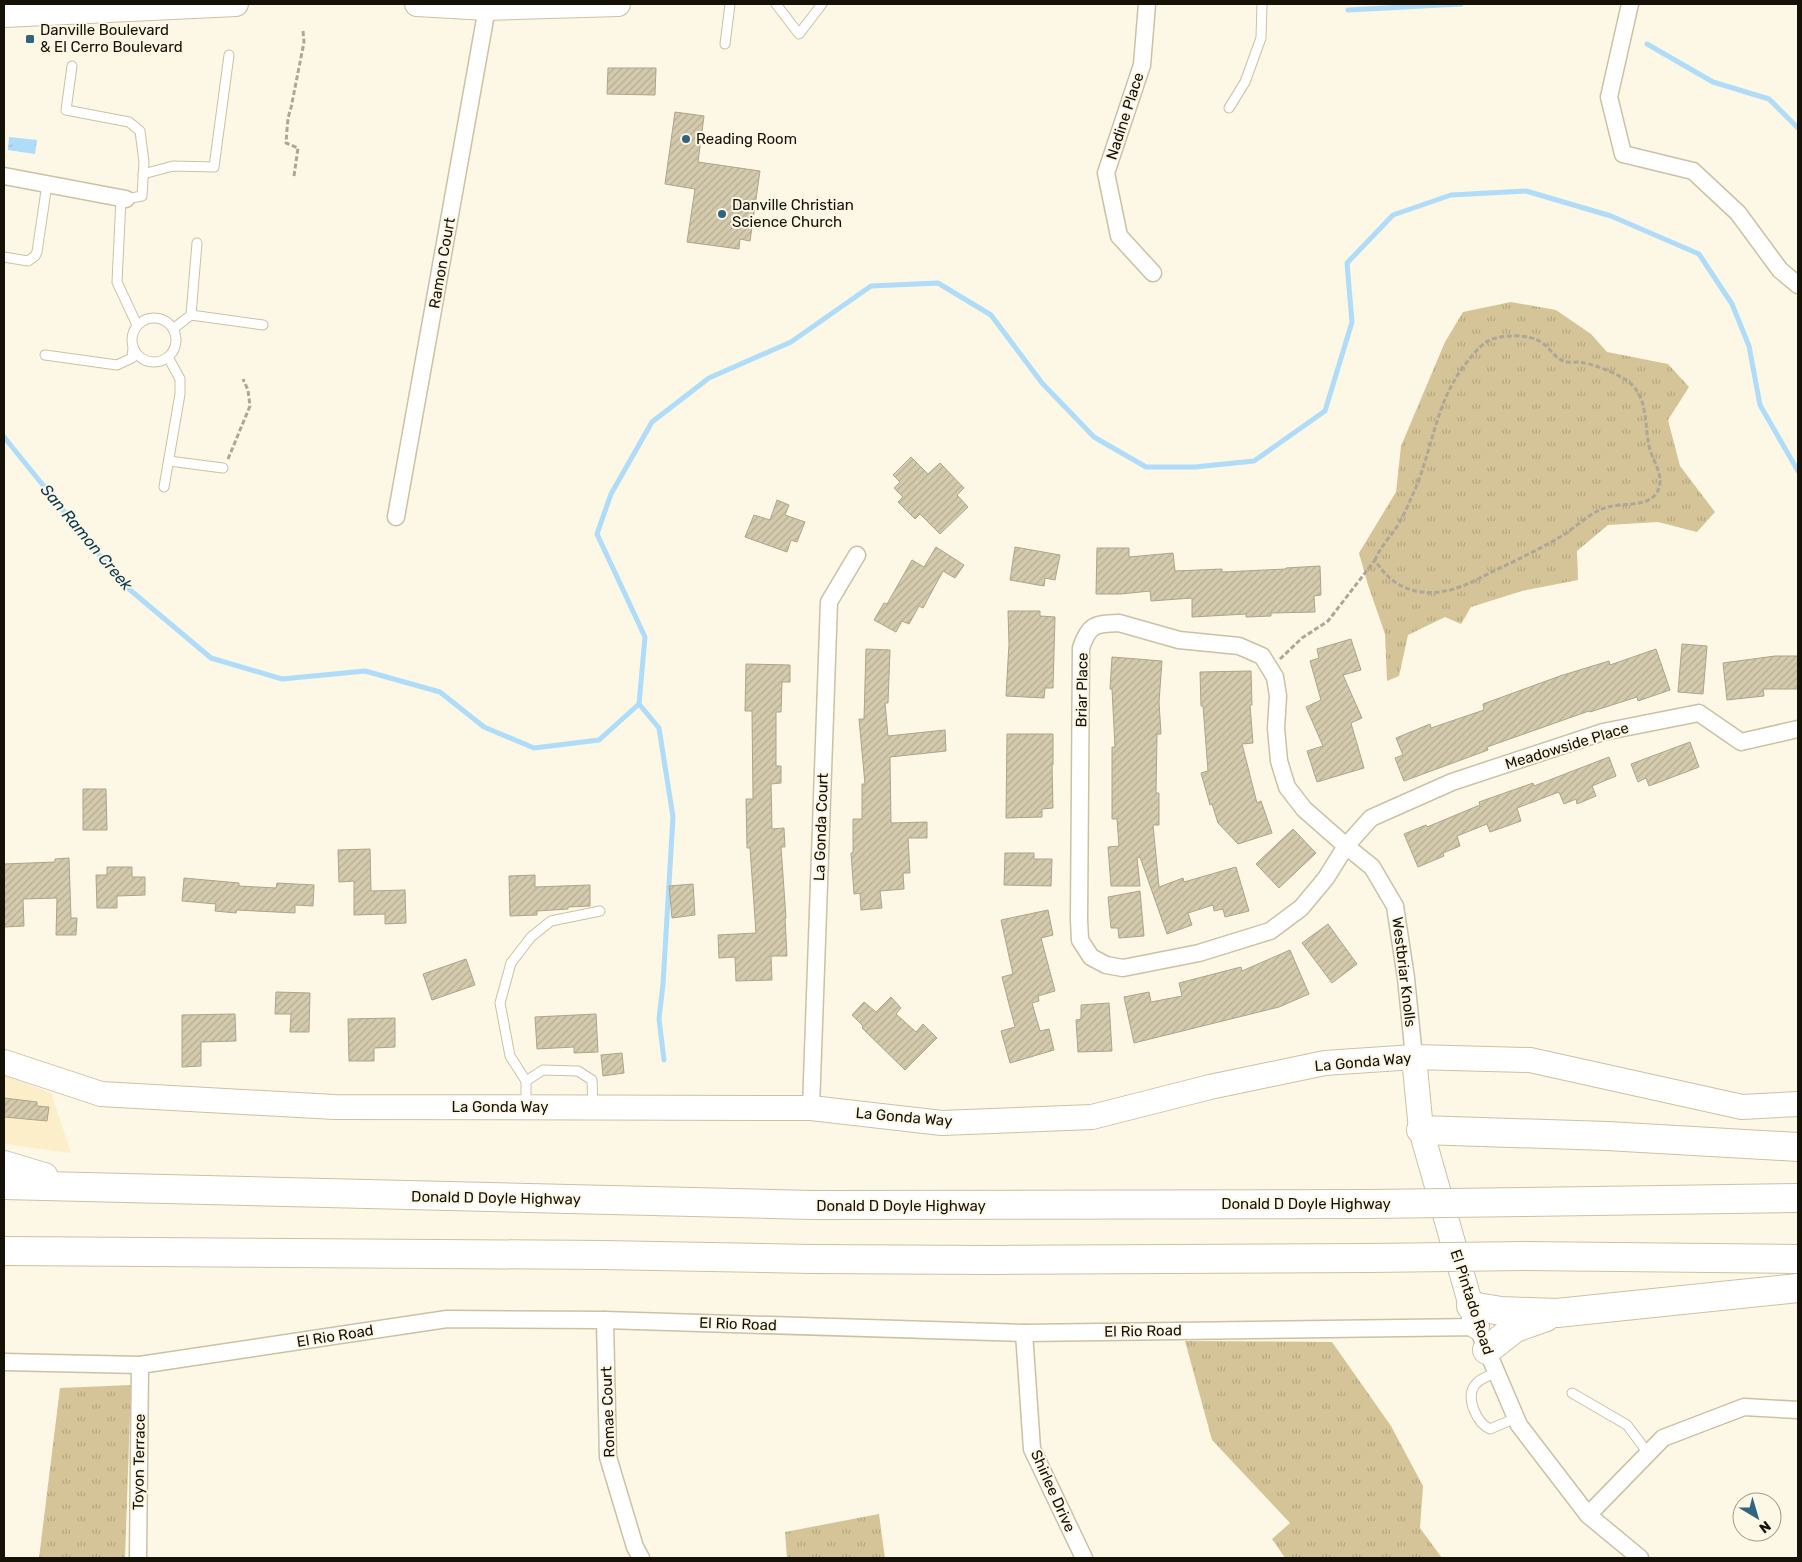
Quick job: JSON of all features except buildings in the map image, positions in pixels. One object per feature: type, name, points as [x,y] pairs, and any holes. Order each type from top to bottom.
[{"type":"highway","points":[[1421,1130],[1607,1136],[1798,1147]]},
{"type":"highway","points":[[4,1165],[79,1187]]},
{"type":"highway","name":"Donald D Doyle Highway","points":[[4,1186],[813,1205],[1368,1204],[1798,1198]]},
{"type":"highway","points":[[4,1250],[603,1255],[832,1259],[1525,1256],[1798,1259]]},
{"type":"highway","points":[[1482,1339],[1501,1311],[1557,1313],[1798,1288]]},
{"type":"highway","points":[[1482,1339],[1557,1313]]},
{"type":"street","points":[[4,15],[236,4]]},
{"type":"street","points":[[417,4],[487,8],[618,4]]},
{"type":"street","name":"Nadine Place","points":[[1147,4],[1142,65],[1106,173],[1119,236],[1153,273]]},
{"type":"street","points":[[1630,4],[1609,97],[1623,154],[1693,171],[1738,213],[1780,270],[1798,285]]},
{"type":"street","name":"Ramon Court","points":[[396,518],[487,8]]},
{"type":"street","points":[[4,176],[124,198]]},
{"type":"street","name":"La Gonda Court","points":[[811,1108],[829,602],[857,555]]},
{"type":"street","name":"Briar Place","points":[[1270,667],[1262,656],[1239,646],[1179,640],[1119,623],[1100,624],[1087,633],[1081,648],[1080,940],[1091,957],[1106,965],[1123,968],[1200,953],[1270,931],[1300,908],[1326,878],[1346,846]]},
{"type":"street","points":[[1270,667],[1276,677],[1278,696],[1276,728],[1279,761],[1287,786],[1304,809],[1346,846]]},
{"type":"street","name":"Meadowside Place","points":[[1346,846],[1371,818],[1452,782],[1603,732],[1699,713],[1741,742],[1798,729]]},
{"type":"street","name":"Westbriar Knolls","points":[[1346,846],[1372,867],[1395,906],[1406,978],[1414,1057]]},
{"type":"street","name":"La Gonda Way","points":[[4,1062],[101,1094],[334,1107],[811,1108],[942,1123],[1092,1116],[1210,1087],[1325,1063],[1414,1057],[1530,1060],[1742,1107],[1798,1104]]},
{"type":"street","name":"El Pintado Road","points":[[1414,1057],[1421,1130],[1482,1339],[1519,1425],[1588,1515],[1640,1558]]},
{"type":"street","name":"El Rio Road","points":[[4,1362],[140,1365],[447,1319],[605,1320],[1024,1333],[1482,1339]]},
{"type":"street","name":"Romae Court","points":[[605,1320],[608,1457],[635,1547],[641,1558]]},
{"type":"street","name":"Shirlee Drive","points":[[1024,1333],[1032,1449],[1084,1558]]},
{"type":"street","name":"Toyon Terrace","points":[[138,1558],[140,1365]]},
{"type":"street","points":[[1588,1515],[1663,1438],[1744,1407],[1798,1410]]},
{"type":"lane","points":[[725,44],[730,4]]},
{"type":"lane","points":[[776,4],[799,34],[822,4]]},
{"type":"lane","points":[[1229,108],[1245,82],[1261,38],[1262,4]]},
{"type":"lane","points":[[143,174],[173,166],[214,167],[229,55]]},
{"type":"lane","points":[[72,66],[66,110],[129,122],[140,131],[144,162],[142,196],[124,198],[117,282],[138,325]]},
{"type":"lane","points":[[4,257],[28,261],[35,256],[47,184]]},
{"type":"lane","points":[[191,315],[197,243]]},
{"type":"lane","points":[[173,329],[191,315],[263,325]]},
{"type":"lane","points":[[45,355],[117,365],[132,358],[132,336],[138,325],[150,318],[156,318],[169,324],[173,329],[176,344],[173,351],[163,360],[149,362],[137,354],[133,348]]},
{"type":"lane","points":[[164,487],[180,386],[180,379],[168,356]]},
{"type":"lane","points":[[169,461],[223,468]]},
{"type":"lane","points":[[526,1108],[526,1081],[510,1056],[500,1003],[511,963],[531,937],[551,921],[600,911]]},
{"type":"lane","points":[[526,1081],[543,1070],[578,1071],[592,1080],[593,1108]]},
{"type":"lane","points":[[1482,1339],[1479,1381],[1474,1385],[1470,1393],[1480,1422],[1490,1429],[1516,1418]]},
{"type":"lane","points":[[1572,1393],[1627,1425],[1648,1453]]},
{"type":"path","points":[[294,176],[298,148],[286,143],[289,124],[287,115],[291,108],[304,42],[303,30]]},
{"type":"path","points":[[1270,667],[1302,638],[1328,621],[1375,560],[1379,551],[1397,526],[1414,492],[1438,416],[1455,377],[1475,352],[1489,340],[1514,335],[1540,340],[1557,359],[1567,362],[1583,362],[1602,369],[1629,382],[1635,387],[1643,402],[1650,449],[1660,476],[1660,486],[1654,496],[1644,501],[1607,507],[1587,517],[1548,543],[1474,582],[1446,591],[1414,592],[1389,578],[1375,560]]},
{"type":"path","points":[[223,468],[234,448],[250,406],[248,390],[243,379]]},
{"type":"shaded area","points":[[4,1075],[51,1093],[71,1153],[4,1144]]},
{"type":"green space","points":[[1511,302],[1556,310],[1591,334],[1607,352],[1668,364],[1689,387],[1668,420],[1680,466],[1715,512],[1697,532],[1658,522],[1608,525],[1577,551],[1578,580],[1522,591],[1471,607],[1461,624],[1445,617],[1408,635],[1399,676],[1387,681],[1385,634],[1359,553],[1396,492],[1401,446],[1445,342],[1463,312]]},
{"type":"green space","points":[[1185,1341],[1332,1342],[1391,1426],[1423,1486],[1420,1528],[1442,1558],[1285,1558],[1272,1539],[1290,1523],[1212,1440]]},
{"type":"green space","points":[[131,1385],[125,1558],[39,1558],[60,1388]]},
{"type":"green space","points":[[879,1514],[885,1558],[787,1558],[785,1532]]},
{"type":"water","points":[[9,137],[37,140],[35,154],[8,150]]},
{"type":"waterway","points":[[1348,10],[1461,4]]},
{"type":"waterway","points":[[1647,44],[1713,82],[1769,99],[1798,128]]},
{"type":"waterway","name":"San Ramon Creek","points":[[4,437],[123,584],[211,658],[282,679],[365,671],[440,692],[484,727],[534,748],[599,740],[639,704],[645,637],[597,534],[611,494],[652,422],[709,378],[791,342],[871,286],[938,283],[991,315],[1042,383],[1094,437],[1146,467],[1195,467],[1254,461],[1325,411],[1352,322],[1347,263],[1393,215],[1451,195],[1526,191],[1611,216],[1699,254],[1732,304],[1749,346],[1760,405],[1798,471]]},
{"type":"waterway","points":[[639,704],[659,728],[673,817],[663,984],[659,1019],[664,1060]]},
{"type":"place","name":"Danville Boulevard & El Cerro Boulevard","points":[[30,39]]},
{"type":"place","name":"Reading Room","points":[[686,139]]},
{"type":"place","name":"Danville Christian Science Church","points":[[722,214]]}]
